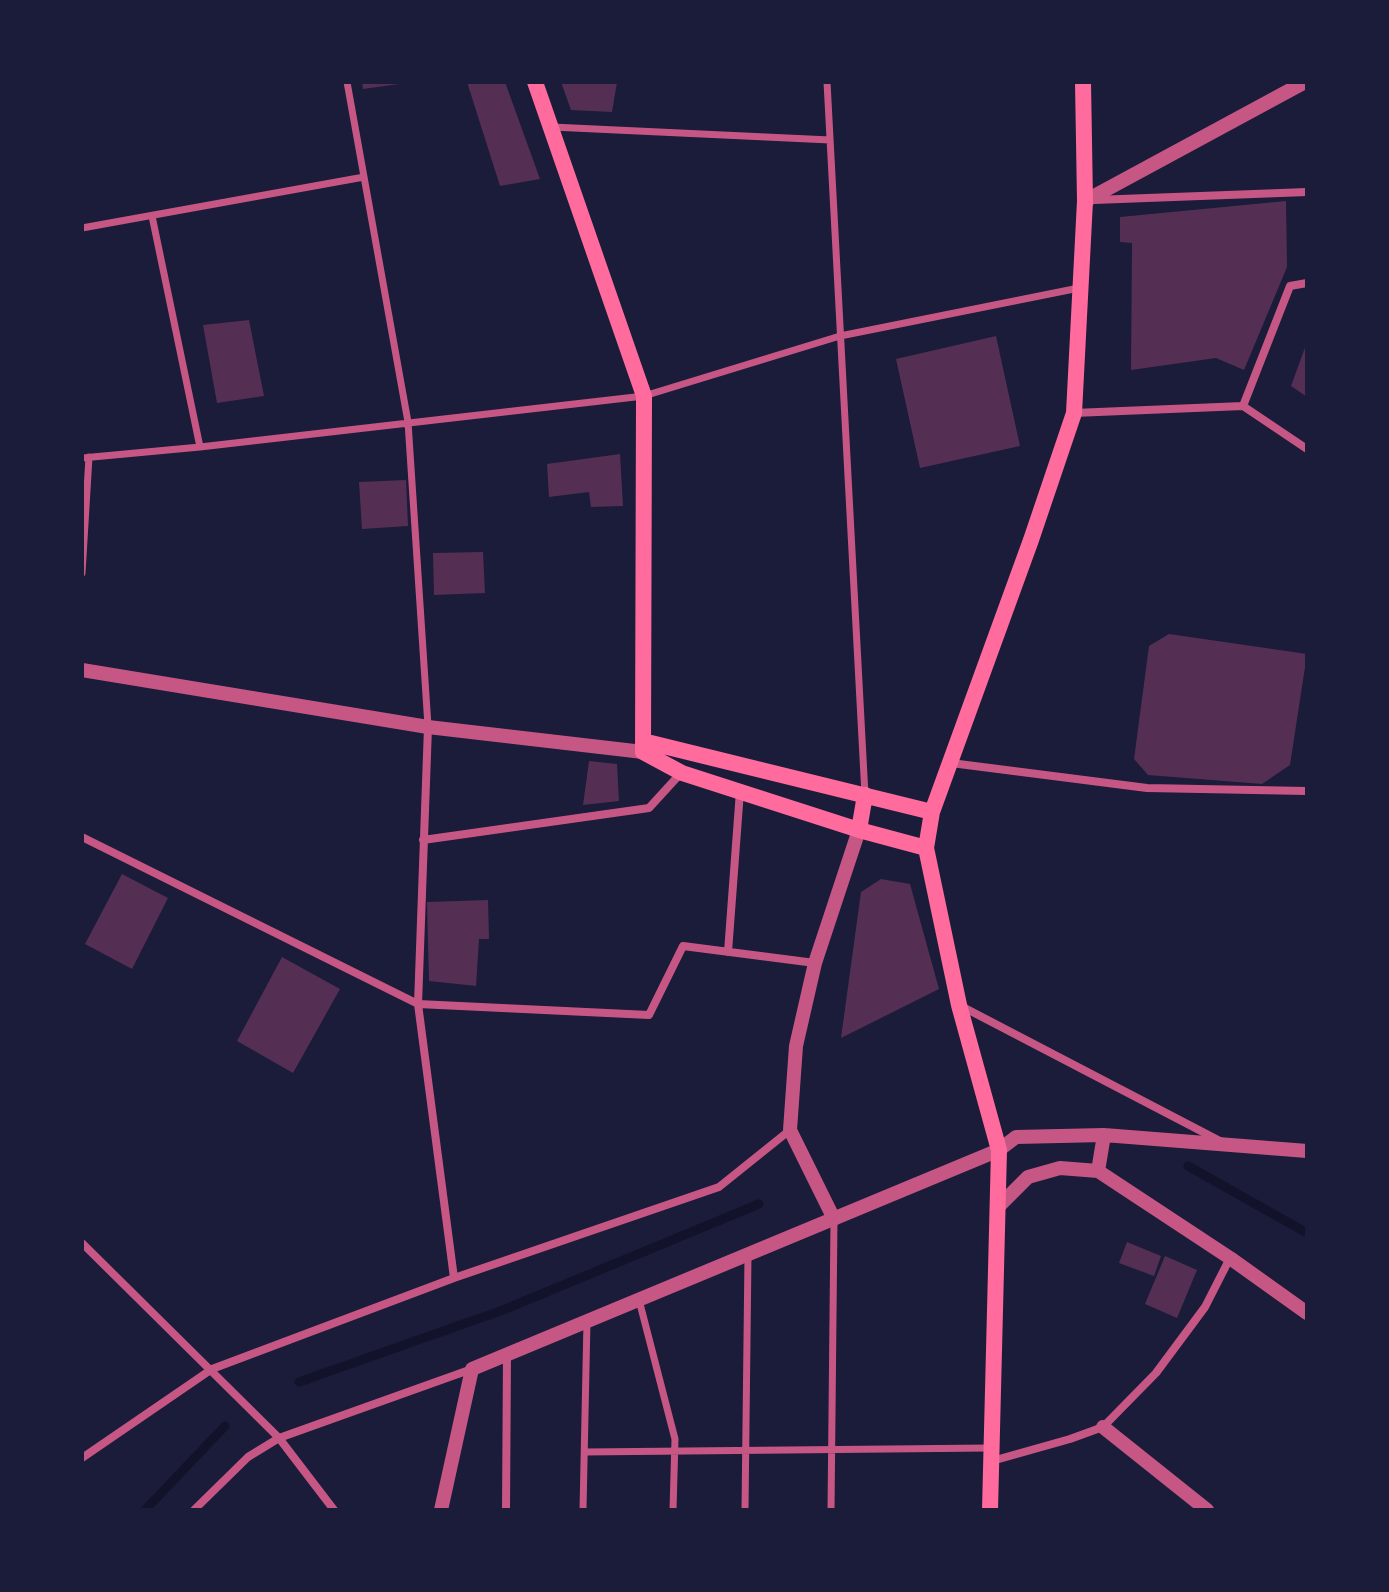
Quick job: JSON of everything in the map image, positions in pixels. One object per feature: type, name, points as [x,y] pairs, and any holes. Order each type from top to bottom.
[{"type":"main road","points":[[535,82],[644,396],[643,747]]},
{"type":"main road","points":[[990,1510],[999,1150],[959,1005],[926,848],[932,812],[1074,413],[1085,201],[1083,82]]},
{"type":"main road","points":[[643,747],[932,812]]},
{"type":"main road","points":[[643,747],[682,773],[859,830],[926,848]]},
{"type":"main road","points":[[859,830],[865,795]]},
{"type":"street","points":[[347,82],[408,422],[428,727],[418,1004],[454,1278]]},
{"type":"street","points":[[827,82],[865,795]]},
{"type":"street","points":[[1085,201],[1305,82]]},
{"type":"street","points":[[550,127],[830,140]]},
{"type":"street","points":[[82,228],[364,177]]},
{"type":"street","points":[[1085,201],[1307,192]]},
{"type":"street","points":[[152,216],[200,447]]},
{"type":"street","points":[[1243,406],[1290,286],[1307,283]]},
{"type":"street","points":[[82,573],[85,457],[200,447],[644,396],[840,336],[1080,287]]},
{"type":"street","points":[[1074,413],[1243,406],[1307,449]]},
{"type":"street","points":[[82,670],[428,727],[643,747]]},
{"type":"street","points":[[951,763],[1147,788],[1307,791]]},
{"type":"street","points":[[423,840],[649,808],[682,773]]},
{"type":"street","points":[[728,952],[740,791]]},
{"type":"street","points":[[831,1510],[834,1219],[790,1130],[796,1046],[815,963],[859,830]]},
{"type":"street","points":[[82,837],[418,1004],[649,1015],[683,946],[815,963]]},
{"type":"street","points":[[959,1005],[1228,1145]]},
{"type":"street","points":[[82,1458],[212,1369],[454,1278],[719,1187],[790,1130]]},
{"type":"street","points":[[1098,1171],[1104,1135]]},
{"type":"street","points":[[194,1510],[248,1457],[279,1438],[472,1369],[999,1150],[1016,1137],[1104,1135],[1307,1151]]},
{"type":"street","points":[[998,1207],[1028,1177],[1060,1168],[1098,1171],[1307,1313]]},
{"type":"street","points":[[82,1243],[279,1438],[334,1510]]},
{"type":"street","points":[[745,1510],[748,1255]]},
{"type":"street","points":[[585,1452],[832,1450],[992,1454],[1070,1439],[1103,1427],[1156,1373],[1205,1307],[1230,1258]]},
{"type":"street","points":[[639,1300],[675,1439],[673,1510]]},
{"type":"street","points":[[583,1510],[587,1321]]},
{"type":"street","points":[[506,1510],[507,1354]]},
{"type":"street","points":[[441,1510],[472,1369]]},
{"type":"street","points":[[1103,1427],[1207,1510]]},
{"type":"building","points":[[362,82],[399,82],[399,84],[363,89]]},
{"type":"building","points":[[467,82],[505,82],[540,179],[500,186]]},
{"type":"building","points":[[561,82],[617,82],[612,112],[571,110]]},
{"type":"building","points":[[1286,201],[1287,267],[1244,370],[1216,358],[1131,370],[1132,243],[1120,242],[1120,217]]},
{"type":"building","points":[[249,320],[264,396],[217,403],[203,325]]},
{"type":"building","points":[[996,336],[1020,446],[920,468],[896,359]]},
{"type":"building","points":[[1307,342],[1307,397],[1291,386]]},
{"type":"building","points":[[620,454],[623,506],[591,507],[589,492],[549,497],[547,464]]},
{"type":"building","points":[[406,480],[408,526],[362,529],[359,482]]},
{"type":"building","points":[[483,552],[485,593],[434,595],[433,553]]},
{"type":"building","points":[[1169,634],[1307,654],[1290,765],[1262,784],[1148,775],[1134,759],[1149,646]]},
{"type":"building","points":[[589,761],[617,764],[619,801],[583,805]]},
{"type":"building","points":[[122,874],[168,898],[132,969],[85,944]]},
{"type":"building","points":[[881,879],[910,884],[939,989],[841,1038],[861,892]]},
{"type":"building","points":[[488,900],[489,939],[479,939],[476,986],[429,981],[427,902]]},
{"type":"building","points":[[282,957],[340,989],[293,1073],[237,1041]]},
{"type":"building","points":[[1127,1242],[1161,1256],[1154,1276],[1119,1263]]},
{"type":"building","points":[[1165,1256],[1197,1270],[1177,1318],[1145,1304]]},
{"type":"waterway","points":[[1188,1166],[1307,1233]]},
{"type":"waterway","points":[[299,1382],[503,1310],[759,1204]]},
{"type":"waterway","points":[[145,1510],[225,1426]]}]
